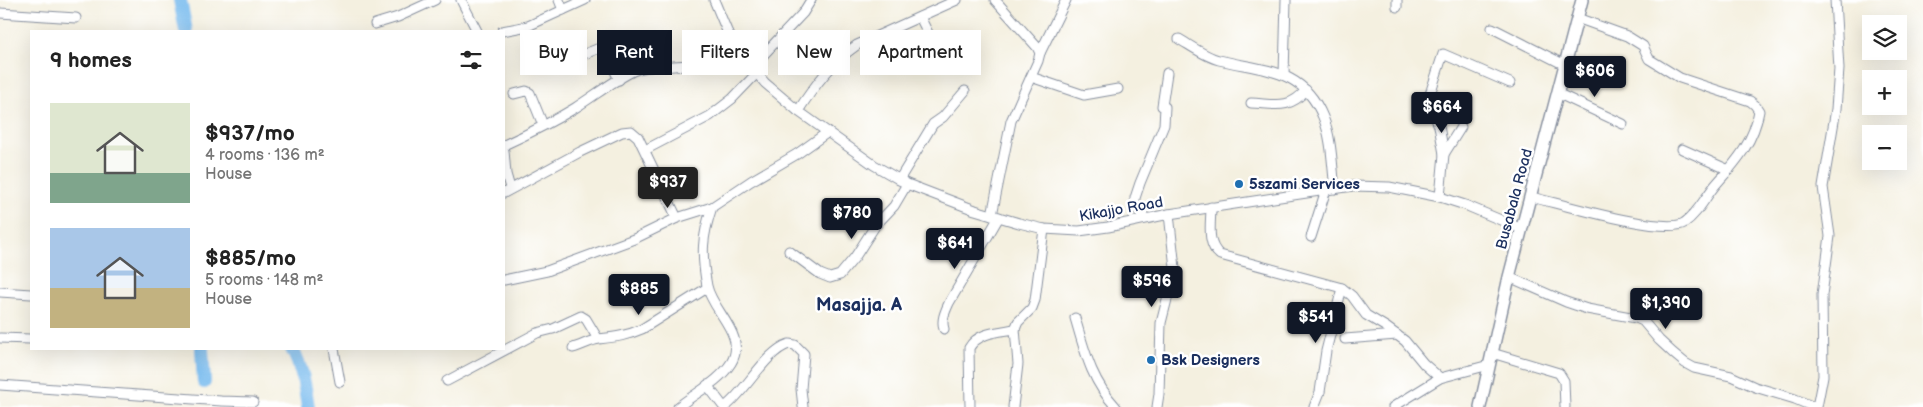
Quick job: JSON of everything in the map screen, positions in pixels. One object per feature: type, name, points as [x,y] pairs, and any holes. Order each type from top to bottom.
[{"type":"street","points":[[376,24],[435,0]]},
{"type":"street","points":[[461,0],[476,30]]},
{"type":"street","points":[[559,0],[563,10]]},
{"type":"street","points":[[505,30],[528,26],[585,0]]},
{"type":"street","points":[[768,54],[803,13],[811,0]]},
{"type":"street","points":[[798,111],[818,81],[842,55],[857,45],[920,17],[944,3],[957,0]]},
{"type":"street","points":[[995,0],[1037,47],[1040,53]]},
{"type":"street","points":[[944,329],[942,324],[949,303],[996,216],[1011,121],[1040,53],[1066,0]]},
{"type":"street","points":[[1284,75],[1286,0]]},
{"type":"street","name":"Busabala Road","points":[[1480,407],[1509,277],[1582,0]]},
{"type":"street","points":[[1509,277],[1580,306],[1636,318],[1642,321],[1673,353],[1694,368],[1731,376],[1755,387],[1816,407],[1823,376],[1822,295],[1830,236],[1823,187],[1836,109],[1839,70],[1835,0]]},
{"type":"street","name":"Kikajjo Road","points":[[717,1],[728,30]]},
{"type":"street","points":[[0,13],[76,18]]},
{"type":"street","points":[[920,17],[926,30]]},
{"type":"street","points":[[1531,197],[1644,224],[1673,226],[1683,224],[1694,214],[1708,193],[1740,158],[1755,127],[1759,111],[1750,101],[1680,78],[1649,59],[1643,46],[1627,36],[1577,18]]},
{"type":"street","points":[[1492,28],[1564,65]]},
{"type":"street","points":[[1179,39],[1217,60],[1267,69],[1292,78],[1306,90],[1317,104],[1328,132],[1330,189],[1311,237]]},
{"type":"street","points":[[587,53],[602,47],[605,48],[619,80]]},
{"type":"street","points":[[1440,197],[1444,154],[1439,126],[1428,100],[1443,54],[1510,83]]},
{"type":"street","points":[[505,145],[573,110],[633,71],[645,67],[682,65]]},
{"type":"street","points":[[1146,218],[1135,206],[1136,198],[1140,182],[1164,125],[1165,107],[1162,106],[1166,73]]},
{"type":"street","points":[[644,150],[710,116],[732,99],[750,75]]},
{"type":"street","name":"Kikajjo Road","points":[[759,75],[798,111],[874,165],[903,182],[996,216],[1044,229],[1079,231],[1108,227],[1169,214],[1354,186],[1389,187],[1440,197],[1465,205],[1522,229]]},
{"type":"street","points":[[1031,77],[1084,94],[1118,89]]},
{"type":"street","points":[[1251,104],[1289,104],[1298,100],[1306,90]]},
{"type":"street","points":[[514,94],[526,91],[530,93],[542,125]]},
{"type":"street","points":[[789,251],[820,274],[830,278],[840,275],[856,258],[875,226],[894,206],[912,156],[933,124],[943,117],[965,91]]},
{"type":"street","points":[[1557,93],[1624,124]]},
{"type":"street","points":[[1444,154],[1461,127]]},
{"type":"street","points":[[505,162],[507,190],[580,152],[622,132],[630,131],[638,137],[677,218]]},
{"type":"street","points":[[505,280],[547,271],[634,239],[677,218],[712,207],[797,154],[828,132]]},
{"type":"street","points":[[1682,149],[1729,170]]},
{"type":"street","points":[[678,407],[689,403],[731,363],[735,354],[733,333],[713,302],[708,288],[702,246],[712,207]]},
{"type":"street","points":[[1211,207],[1211,244],[1220,255],[1342,288],[1352,296],[1366,315],[1397,335],[1440,378]]},
{"type":"street","points":[[1156,407],[1159,394],[1161,323],[1175,268],[1169,214]]},
{"type":"street","points":[[1013,407],[1018,364],[1015,329],[1018,322],[1032,308],[1035,300],[1044,229]]},
{"type":"street","points":[[572,348],[598,339],[619,338],[642,329],[708,288]]},
{"type":"street","points":[[1314,407],[1320,392],[1326,351],[1342,288]]},
{"type":"street","points":[[0,292],[30,294]]},
{"type":"street","points":[[505,350],[537,333],[556,328],[581,316],[586,319],[598,339]]},
{"type":"street","points":[[1075,318],[1090,368],[1106,396],[1116,407]]},
{"type":"street","points":[[970,407],[969,348],[979,337],[1015,329]]},
{"type":"street","points":[[1345,339],[1397,335]]},
{"type":"street","points":[[0,338],[30,339]]},
{"type":"street","points":[[707,385],[723,406],[726,406],[780,348],[789,344],[795,345],[804,354],[801,389],[803,407]]},
{"type":"street","points":[[334,350],[340,382]]},
{"type":"street","points":[[446,381],[505,350]]},
{"type":"street","points":[[1394,407],[1440,378],[1491,359],[1559,372],[1564,381],[1565,407]]},
{"type":"street","points":[[0,385],[200,403],[253,402]]},
{"type":"waterway","points":[[180,0],[186,30]]},
{"type":"waterway","points":[[202,350],[204,382]]},
{"type":"waterway","points":[[292,350],[301,370],[308,407]]},
{"type":"place","name":"5szami Services","points":[[1239,184]]},
{"type":"place","name":"Bsk Designers","points":[[1151,360]]},
{"type":"district","name":"Masajja. A","points":[[859,305]]}]
